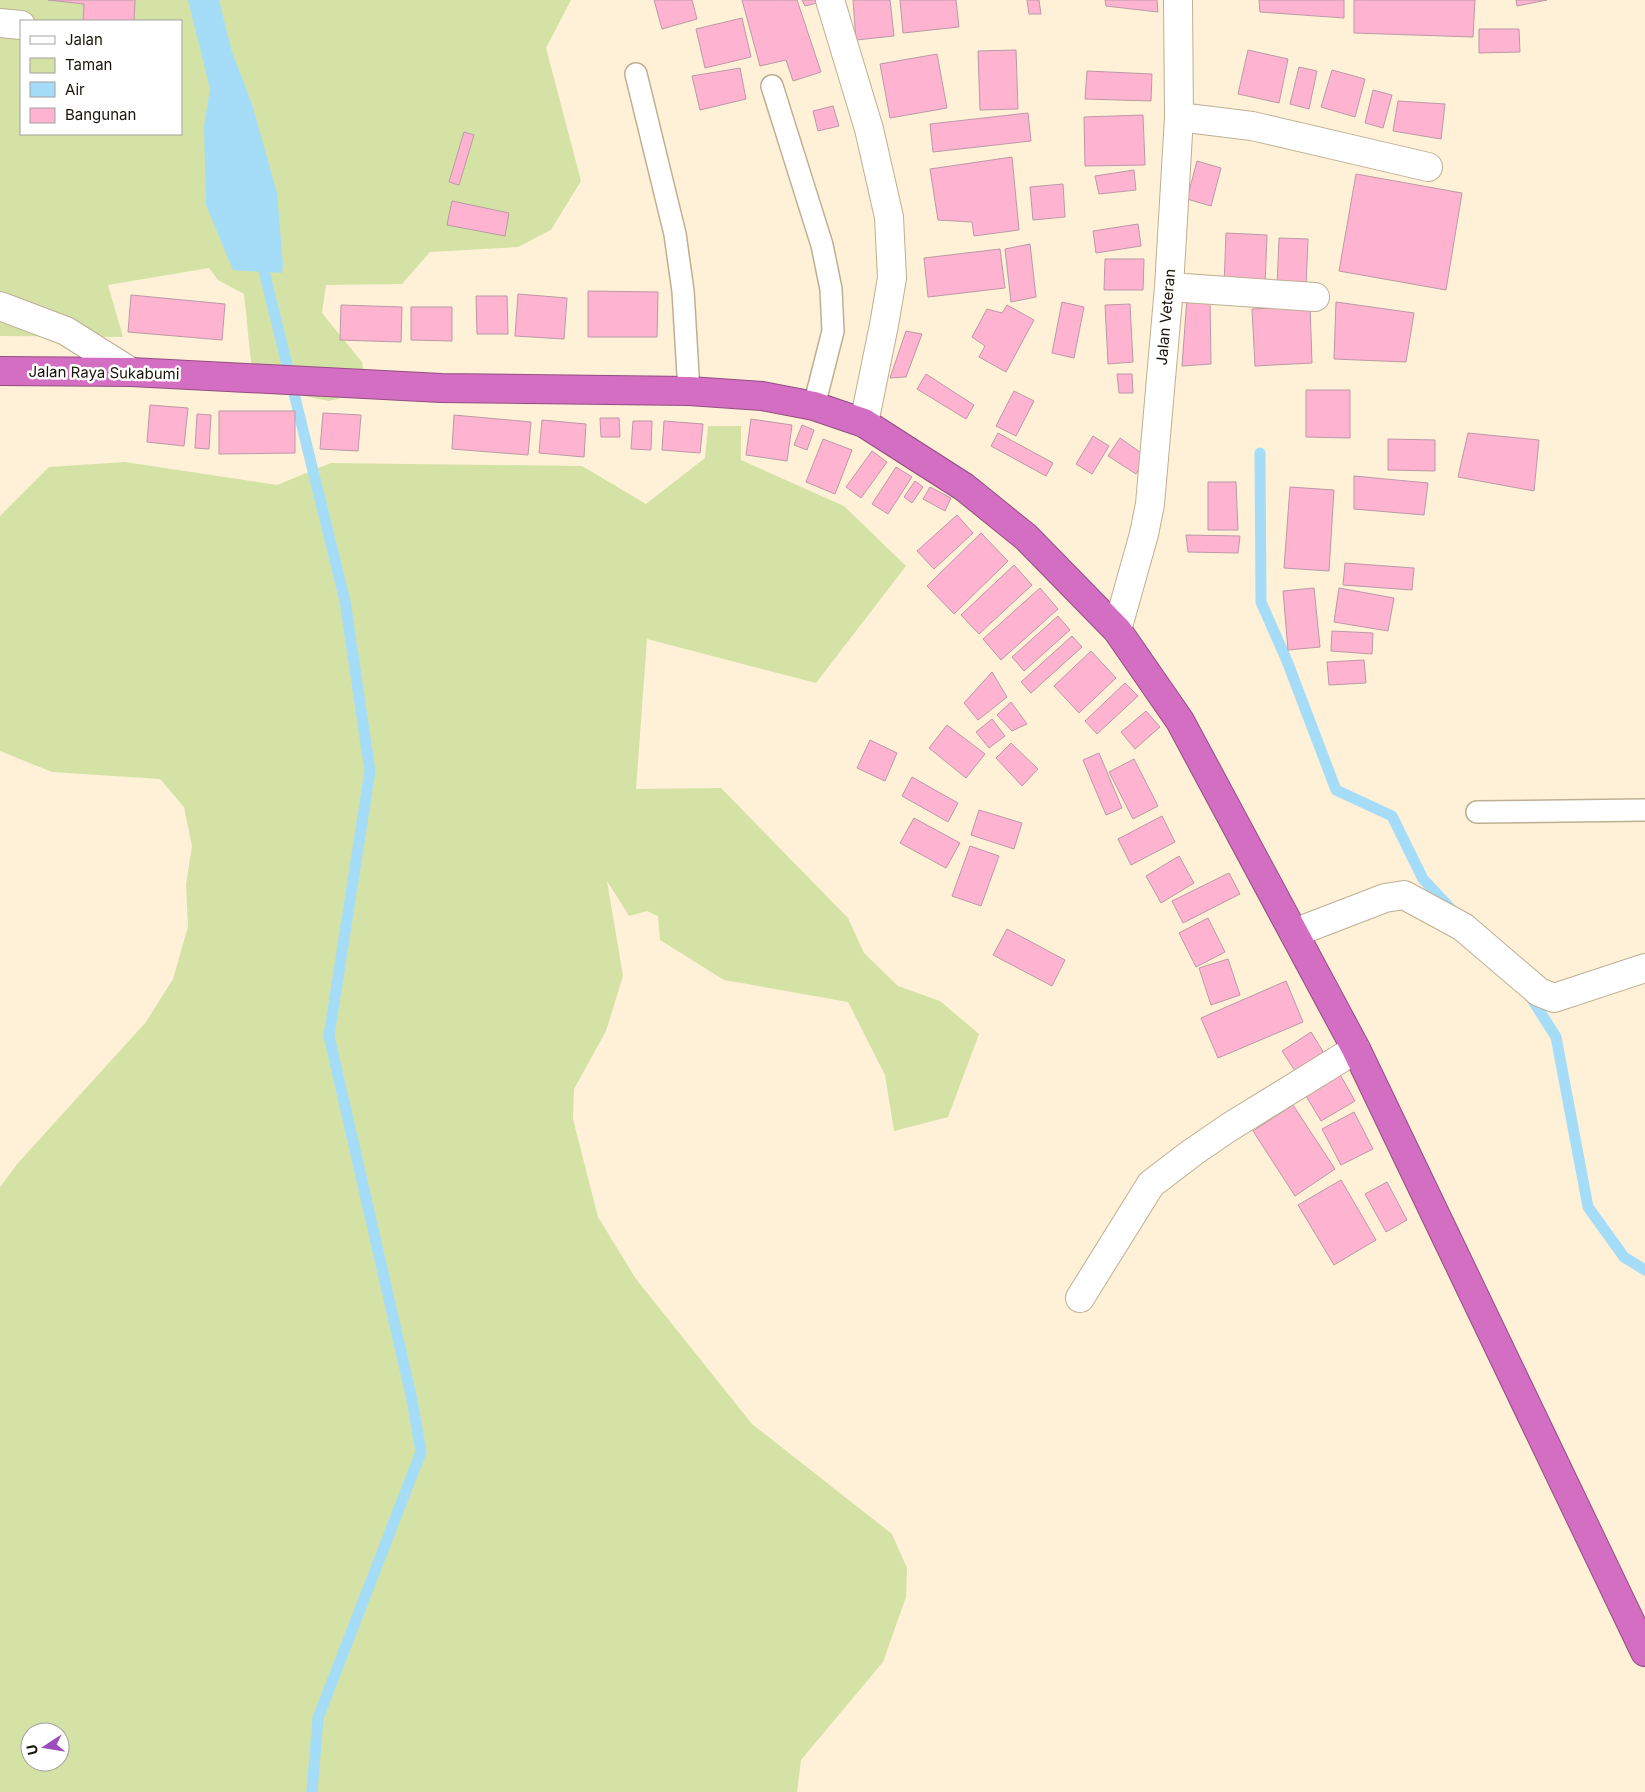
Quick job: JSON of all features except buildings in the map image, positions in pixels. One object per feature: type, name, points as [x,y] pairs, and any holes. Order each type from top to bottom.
[{"type":"highway","name":"Jalan Raya Sukabumi","points":[[0,371],[131,372],[440,388],[689,391],[762,396],[814,406],[864,423],[964,487],[1026,537],[1117,630],[1180,721],[1356,1049],[1645,1652]]},
{"type":"street","points":[[830,0],[869,129],[889,217],[892,278],[864,423]]},
{"type":"street","name":"Jalan Veteran","points":[[1117,630],[1144,534],[1150,504],[1169,287],[1179,117],[1178,0]]},
{"type":"street","points":[[0,23],[20,25]]},
{"type":"street","points":[[1179,117],[1252,126],[1428,167]]},
{"type":"street","points":[[1169,287],[1316,297]]},
{"type":"street","points":[[0,306],[66,331],[131,372]]},
{"type":"street","points":[[1294,933],[1385,898],[1404,895],[1463,927],[1538,992],[1554,998],[1645,968]]},
{"type":"street","points":[[1080,1298],[1151,1184],[1228,1128],[1356,1049]]},
{"type":"lane","points":[[636,74],[675,234],[683,291],[689,391]]},
{"type":"lane","points":[[772,86],[822,244],[831,289],[833,331],[814,406]]},
{"type":"lane","points":[[1477,812],[1645,810]]},
{"type":"green space","points":[[0,0],[571,0],[546,48],[581,181],[551,230],[518,247],[430,252],[402,284],[326,285],[322,313],[362,362],[368,391],[329,401],[270,389],[257,380],[251,362],[244,294],[218,280],[209,268],[108,285],[123,337],[0,336]]},
{"type":"green space","points":[[708,426],[741,426],[741,460],[844,506],[906,566],[816,683],[647,639],[636,789],[721,788],[848,918],[864,953],[898,986],[940,1001],[979,1034],[948,1117],[894,1131],[885,1075],[848,1002],[724,980],[660,940],[658,916],[647,911],[629,916],[607,881],[623,976],[606,1031],[574,1089],[573,1119],[598,1217],[636,1279],[752,1424],[892,1534],[907,1568],[906,1597],[883,1662],[801,1760],[797,1792],[0,1792],[0,1187],[18,1163],[146,1022],[173,979],[188,927],[186,884],[192,846],[184,807],[160,779],[52,772],[0,751],[0,516],[49,467],[125,462],[277,485],[331,463],[582,466],[646,504],[705,458]]},
{"type":"water","points":[[188,0],[219,0],[232,52],[252,104],[277,193],[283,264],[282,273],[233,270],[206,205],[204,126],[210,89]]},
{"type":"waterway","points":[[261,259],[345,601],[370,771],[329,1036],[412,1400],[421,1452],[318,1718],[312,1792]]},
{"type":"waterway","points":[[1260,453],[1261,602],[1287,661],[1336,790],[1392,816],[1423,879],[1453,911]]},
{"type":"waterway","points":[[1528,993],[1556,1037],[1588,1207],[1624,1257],[1645,1270]]}]
